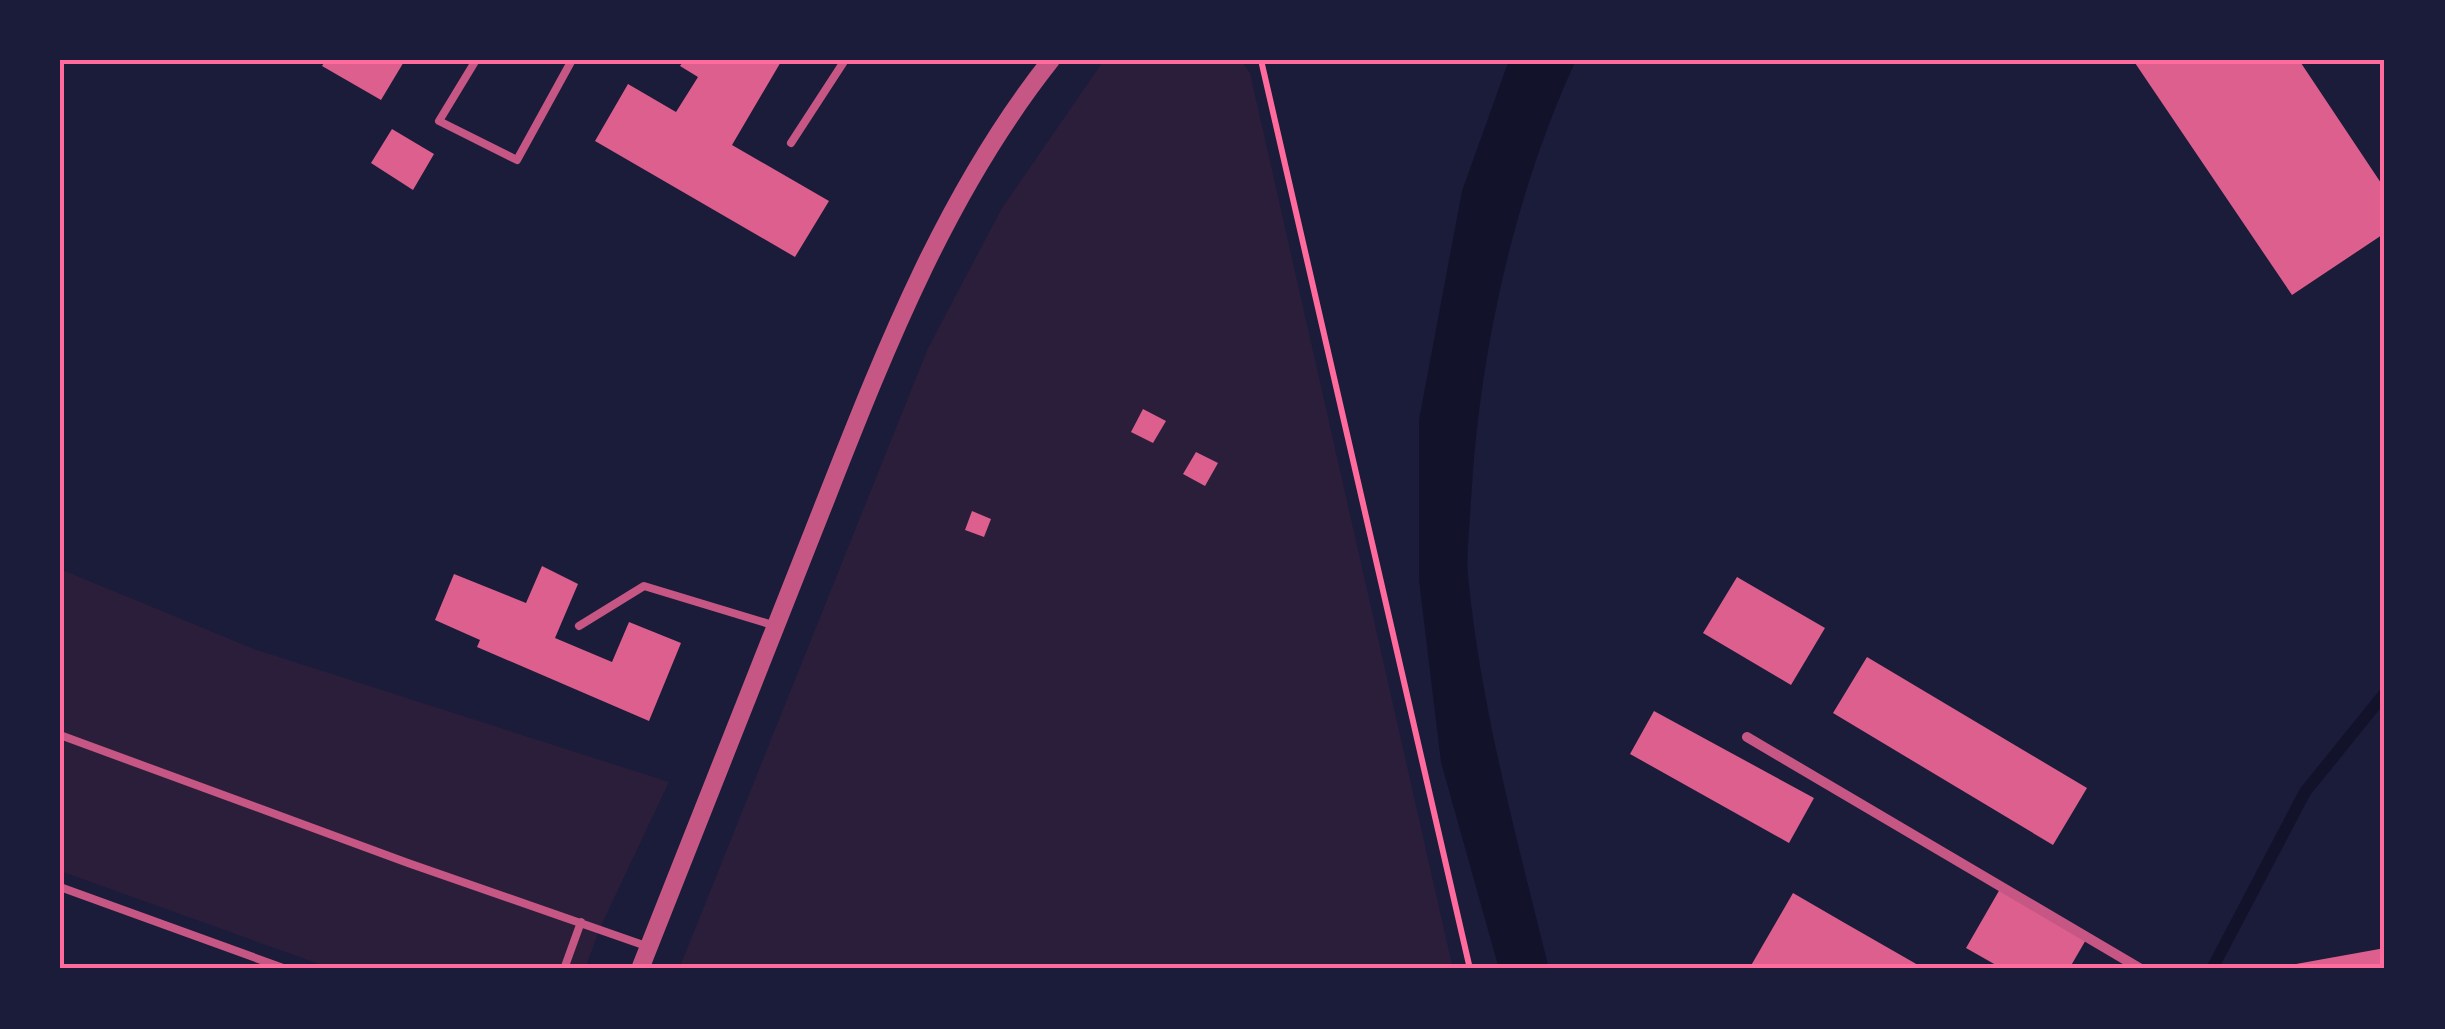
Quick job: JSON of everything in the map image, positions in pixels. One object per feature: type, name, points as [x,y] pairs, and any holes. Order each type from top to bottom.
[{"type":"street","points":[[640,969],[855,427],[924,266],[991,146],[1051,60]]},
{"type":"street","points":[[1746,737],[2141,969]]},
{"type":"lane","points":[[476,60],[439,121],[517,160],[572,60]]},
{"type":"lane","points":[[792,143],[845,60]]},
{"type":"lane","points":[[579,626],[644,586],[776,626]]},
{"type":"lane","points":[[60,735],[648,948]]},
{"type":"lane","points":[[60,887],[286,969]]},
{"type":"lane","points":[[564,969],[581,922]]},
{"type":"path","points":[[1260,60],[1470,969]]},
{"type":"shaded area","points":[[1104,60],[1241,60],[1250,73],[1453,969],[679,969],[928,348],[1002,208]]},
{"type":"shaded area","points":[[1509,60],[1576,60],[1535,165],[1503,276],[1482,388],[1467,557],[1491,725],[1549,969],[1499,969],[1441,762],[1419,580],[1419,420],[1462,191]]},
{"type":"shaded area","points":[[60,569],[254,649],[669,782],[600,928],[585,969],[333,969],[60,871]]},
{"type":"building","points":[[326,60],[405,60],[381,100],[322,66]]},
{"type":"building","points":[[684,60],[782,60],[732,145],[829,201],[795,257],[595,141],[628,84],[676,112],[698,77],[680,66]]},
{"type":"building","points":[[2133,60],[2299,60],[2385,189],[2385,233],[2292,295]]},
{"type":"building","points":[[392,129],[434,154],[413,190],[371,163]]},
{"type":"building","points":[[1143,409],[1166,421],[1153,443],[1131,432]]},
{"type":"building","points":[[1196,452],[1218,463],[1205,486],[1183,474]]},
{"type":"building","points":[[972,511],[991,519],[984,537],[965,530]]},
{"type":"building","points":[[542,566],[578,584],[555,638],[612,662],[629,622],[681,643],[649,721],[477,647],[480,640],[435,620],[454,574],[526,603]]},
{"type":"building","points":[[1737,577],[1825,628],[1791,685],[1703,633]]},
{"type":"building","points":[[1867,657],[2087,788],[2053,845],[1833,713]]},
{"type":"building","points":[[1654,711],[1814,798],[1789,843],[1630,754]]},
{"type":"building","points":[[2000,889],[2087,938],[2069,969],[2003,969],[1966,948]]},
{"type":"building","points":[[1793,893],[1843,922],[1925,969],[1749,969]]},
{"type":"building","points":[[2385,948],[2385,969],[2297,969],[2296,964]]},
{"type":"waterway","points":[[2212,969],[2305,792],[2385,693]]}]
